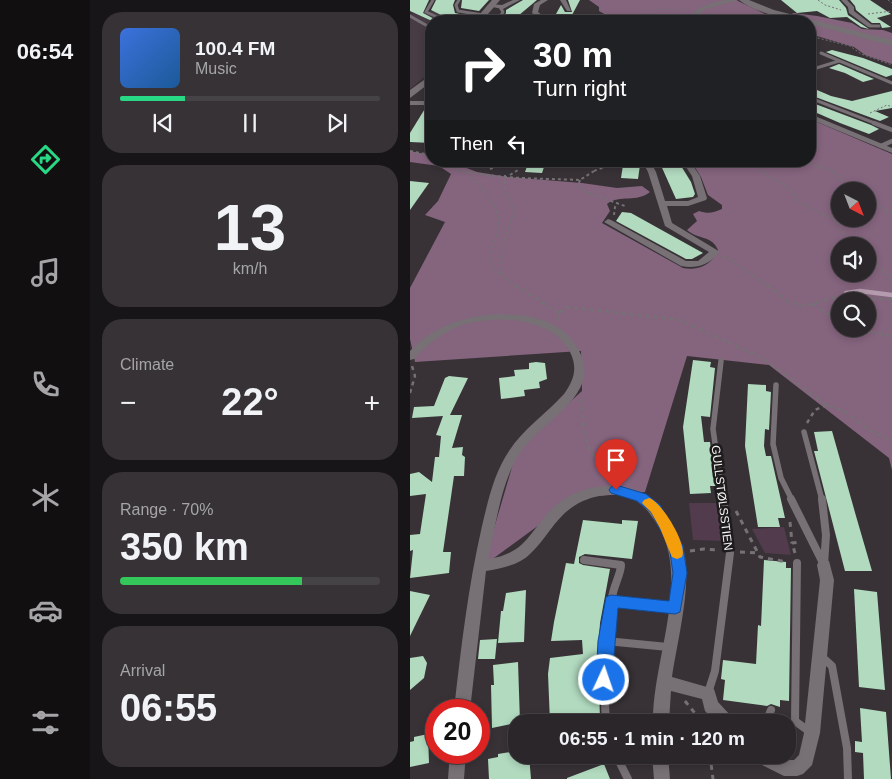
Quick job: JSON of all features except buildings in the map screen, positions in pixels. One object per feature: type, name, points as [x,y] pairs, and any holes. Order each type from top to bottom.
[{"type":"main road","points":[[743,0],[781,15]]},
{"type":"main road","points":[[484,15],[495,4]]},
{"type":"main road","points":[[816,24],[892,43]]},
{"type":"main road","points":[[410,95],[425,83]]},
{"type":"street","points":[[495,4],[517,0]]},
{"type":"street","points":[[536,15],[534,14],[537,4],[546,0]]},
{"type":"street","points":[[563,0],[569,10]]},
{"type":"street","points":[[693,15],[700,9],[736,0]]},
{"type":"street","points":[[844,0],[852,9],[851,12],[870,26]]},
{"type":"street","points":[[410,103],[425,103]]},
{"type":"street","points":[[816,118],[892,151]]},
{"type":"street","points":[[611,219],[684,264],[696,265],[714,252],[668,224],[652,172],[648,167]]},
{"type":"street","points":[[661,204],[698,201],[703,198],[696,176],[690,167]]},
{"type":"street","points":[[411,361],[424,341],[447,328],[465,321],[492,318],[524,320],[539,323],[557,331],[572,345],[579,359],[580,374],[574,388],[560,405],[528,434],[513,455],[502,482],[480,566],[463,699]]},
{"type":"street","points":[[480,566],[501,564],[518,557],[531,546],[551,519],[568,503],[587,494],[616,490],[641,497],[655,508],[676,546],[680,573],[662,714]]},
{"type":"street","points":[[777,764],[784,768],[797,768],[806,759],[812,733],[821,656],[827,580],[824,566]]},
{"type":"street","points":[[665,682],[708,694],[711,706],[718,714]]},
{"type":"street","points":[[456,779],[457,764]]},
{"type":"street","points":[[661,764],[662,779]]},
{"type":"lane","points":[[433,0],[426,12],[433,15]]},
{"type":"lane","points":[[459,0],[456,5],[458,10],[472,15]]},
{"type":"lane","points":[[495,4],[503,12],[501,15]]},
{"type":"lane","points":[[410,16],[425,25]]},
{"type":"lane","points":[[870,26],[880,26]]},
{"type":"lane","points":[[821,53],[892,83]]},
{"type":"lane","points":[[816,68],[839,61]]},
{"type":"lane","points":[[816,100],[892,130]]},
{"type":"lane","points":[[882,146],[892,141]]},
{"type":"lane","name":"GULLSTØLSSTIEN","points":[[708,694],[716,665],[730,553],[713,429],[721,361]]},
{"type":"lane","points":[[776,385],[773,444],[781,478],[824,566]]},
{"type":"lane","points":[[804,432],[822,500],[826,534],[824,566]]},
{"type":"lane","points":[[584,560],[616,563],[621,565],[622,570],[616,579],[606,641],[604,680],[606,714]]},
{"type":"lane","points":[[797,563],[795,721],[812,733]]},
{"type":"lane","points":[[611,602],[675,608]]},
{"type":"lane","points":[[606,641],[670,648]]},
{"type":"lane","points":[[821,656],[832,666],[847,748],[848,779]]},
{"type":"lane","points":[[769,714],[771,710]]},
{"type":"lane","points":[[620,764],[628,779]]},
{"type":"path","points":[[818,0],[825,5],[836,8],[852,9]]},
{"type":"path","points":[[888,0],[892,3]]},
{"type":"path","points":[[825,5],[833,4]]},
{"type":"path","points":[[643,15],[653,10],[700,9]]},
{"type":"path","points":[[867,14],[892,11]]},
{"type":"path","points":[[772,15],[777,14]]},
{"type":"path","points":[[816,38],[850,46],[861,54],[892,65]]},
{"type":"path","points":[[879,109],[887,105],[892,106]]},
{"type":"path","points":[[410,151],[425,154]]},
{"type":"path","points":[[816,165],[832,171],[844,182]]},
{"type":"path","points":[[445,167],[505,175],[580,180],[604,167]]},
{"type":"path","points":[[490,170],[497,167]]},
{"type":"path","points":[[510,175],[519,167]]},
{"type":"path","points":[[593,167],[594,171]]},
{"type":"path","points":[[756,167],[790,189],[799,202],[837,221],[841,231],[846,237]]},
{"type":"path","points":[[466,171],[492,202],[499,219],[500,230],[489,257],[492,268],[508,282],[559,313]]},
{"type":"path","points":[[502,275],[500,261],[503,244],[514,211],[506,192],[505,175]]},
{"type":"path","points":[[580,180],[578,185],[586,192],[625,206]]},
{"type":"path","points":[[611,219],[615,213],[615,206],[618,204]]},
{"type":"path","points":[[876,206],[892,213]]},
{"type":"path","points":[[714,252],[732,260],[789,302],[804,306],[833,298],[892,299]]},
{"type":"path","points":[[876,263],[882,268],[892,283]]},
{"type":"path","points":[[813,304],[831,316]]},
{"type":"path","points":[[876,333],[892,336]]},
{"type":"path","points":[[410,393],[415,376],[411,361]]},
{"type":"path","points":[[574,388],[581,396],[584,432],[589,448],[616,490]]},
{"type":"path","points":[[804,432],[808,420],[815,410],[827,404]]},
{"type":"path","points":[[723,498],[732,505],[760,558],[797,563],[792,543],[795,542]]},
{"type":"path","points":[[686,552],[704,548]]},
{"type":"path","points":[[736,552],[758,552]]},
{"type":"path","points":[[682,688],[686,703],[695,714]]},
{"type":"path","points":[[711,764],[712,779]]},
{"type":"shaded area","points":[[589,0],[736,0],[769,15],[606,15],[599,11],[599,7]]},
{"type":"shaded area","points":[[433,11],[442,15],[425,15],[425,76],[410,89],[410,14]]},
{"type":"shaded area","points":[[794,13],[809,15],[789,15]]},
{"type":"shaded area","points":[[816,16],[852,23],[862,29],[883,30],[892,33],[892,64],[865,55],[854,47],[816,36]]},
{"type":"shaded area","points":[[816,122],[892,154],[892,470],[889,458],[769,365],[687,356],[645,492],[576,498],[483,566],[517,450],[582,391],[581,351],[415,362],[410,339],[410,288],[445,222],[425,215],[438,201],[451,174],[440,167],[464,167],[477,172],[508,177],[617,188],[642,186],[650,192],[640,197],[617,199],[607,204],[610,211],[602,223],[683,268],[689,269],[704,266],[712,260],[718,250],[712,242],[687,230],[697,221],[693,214],[699,211],[710,213],[722,209],[722,205],[708,195],[695,167],[816,167]]},
{"type":"shaded area","points":[[410,151],[425,154],[425,164],[410,162]]},
{"type":"shaded area","points":[[689,503],[719,503],[724,541],[693,540]]},
{"type":"shaded area","points":[[784,527],[791,555],[765,553],[752,529]]},
{"type":"waterway","points":[[853,292],[868,292]]},
{"type":"waterway","points":[[876,293],[892,295]]},
{"type":"slow traffic","points":[[649,503],[655,508],[666,526],[676,546],[677,553]]},
{"type":"route","points":[[604,680],[611,602],[675,608],[680,573],[676,546],[655,508],[641,497],[616,490]]}]
